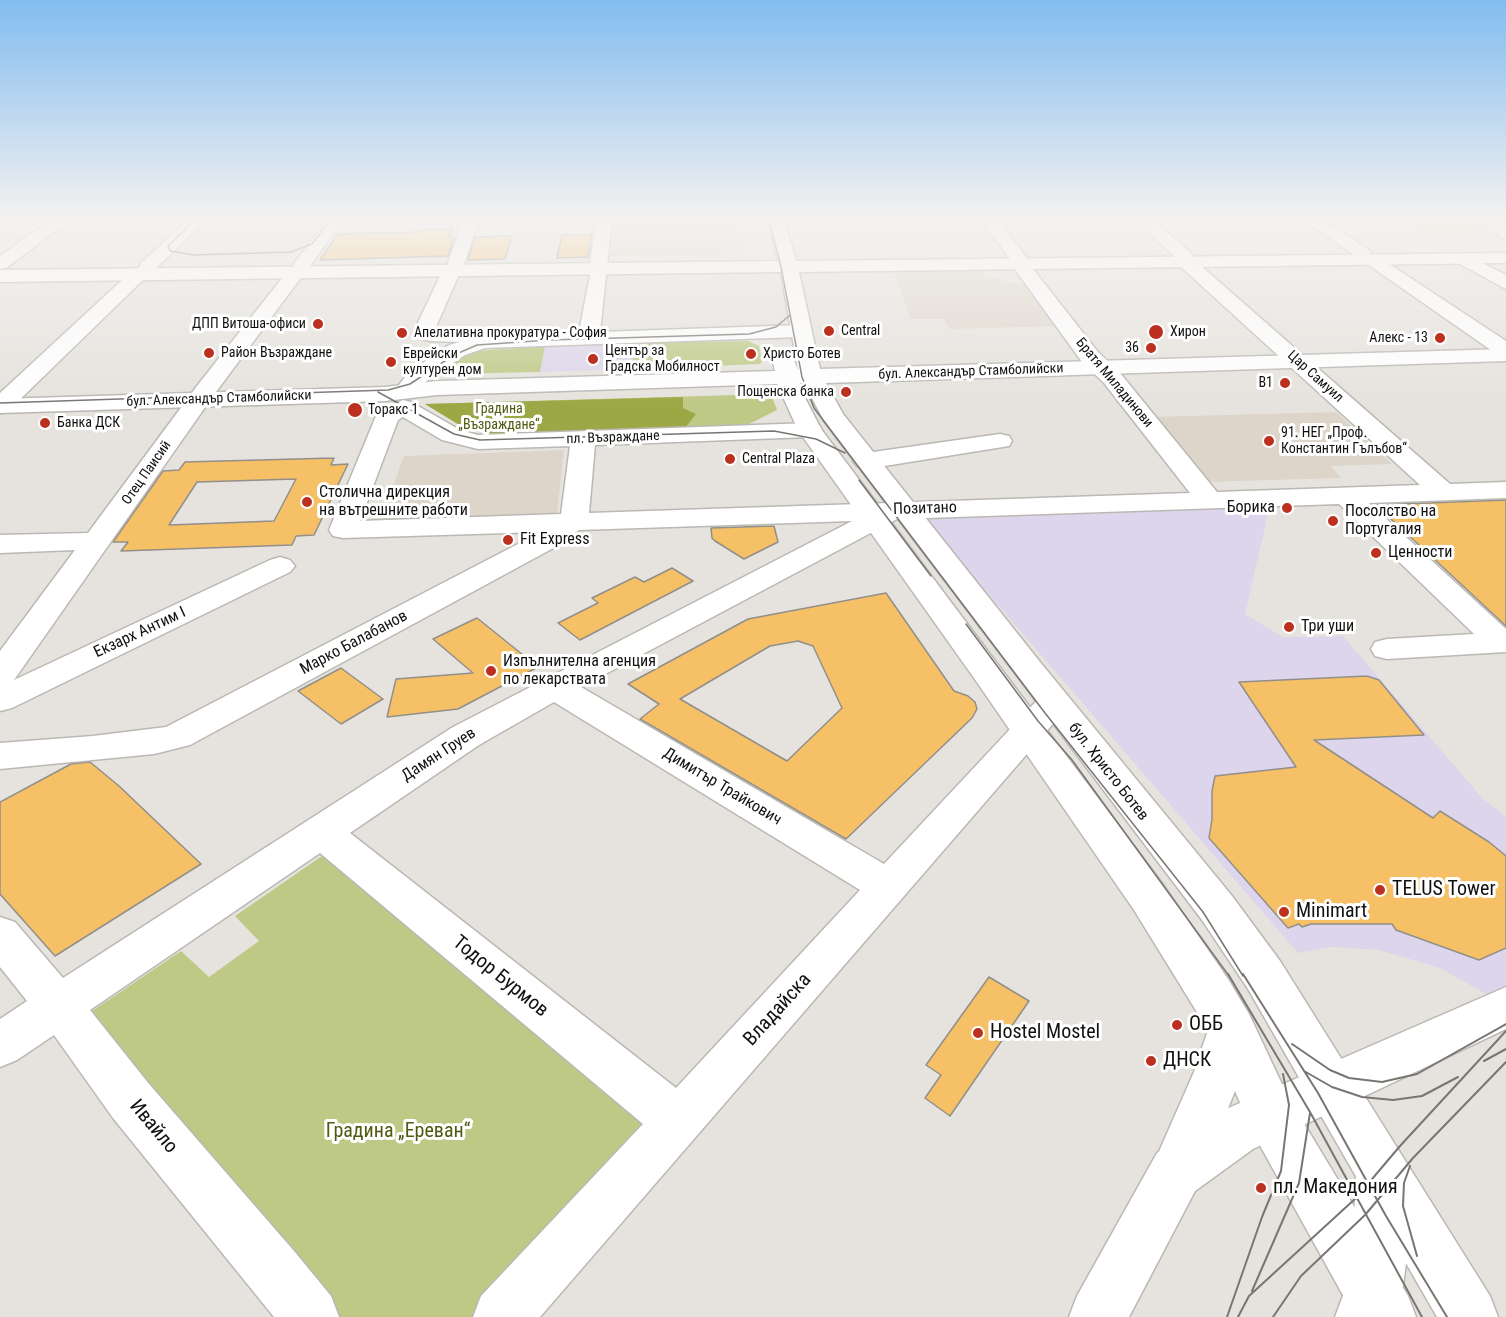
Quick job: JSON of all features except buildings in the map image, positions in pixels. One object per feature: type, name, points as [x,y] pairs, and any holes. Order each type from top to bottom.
[{"type":"street","points":[[2,402],[132,281]]},
{"type":"street","name":"Отец Паисий","points":[[0,675],[202,396],[289,281]]},
{"type":"street","points":[[446,281],[423,333],[473,336],[470,345]]},
{"type":"street","points":[[589,337],[597,281]]},
{"type":"street","name":"бул. Христо Ботев","points":[[791,281],[811,377],[832,416],[866,461],[882,513]]},
{"type":"street","name":"Братя Миладинови","points":[[1034,281],[1090,357],[1103,368],[1209,500]]},
{"type":"street","name":"Цар Самуил","points":[[1210,281],[1443,492]]},
{"type":"street","points":[[1404,281],[1506,350]]},
{"type":"street","name":"бул. Христо Ботев","points":[[775,309],[786,378],[796,405],[810,430],[882,513],[1041,716],[1217,908],[1264,975],[1469,1317]]},
{"type":"street","points":[[406,395],[416,378],[451,354],[470,345],[494,341],[801,331]]},
{"type":"street","name":"бул. Александър Стамболийски","points":[[2,402],[202,396],[406,395],[437,388],[1506,355]]},
{"type":"street","name":"пл. Възраждане","points":[[406,395],[451,435],[470,441],[810,430]]},
{"type":"street","name":"Позитано","points":[[406,395],[388,416],[344,530],[1506,490]]},
{"type":"street","points":[[574,521],[583,439]]},
{"type":"street","points":[[866,461],[1000,441]]},
{"type":"street","points":[[1345,495],[1504,643]]},
{"type":"street","name":"Дамян Груев","points":[[0,1045],[466,736],[882,513]]},
{"type":"street","name":"Марко Балабанов","points":[[45,754],[154,742],[177,736],[549,539],[574,521]]},
{"type":"street","points":[[0,544],[99,541]]},
{"type":"street","name":"Екзарх Антим I","points":[[0,700],[280,566]]},
{"type":"street","points":[[1387,649],[1504,643]]},
{"type":"street","name":"Димитър Трайкович","points":[[555,687],[890,887]]},
{"type":"street","name":"бул. Христо Ботев","points":[[1041,716],[1149,898],[1212,993],[1232,1029],[1270,1114],[1375,1309]]},
{"type":"street","name":"Владайска","points":[[502,1317],[1041,716]]},
{"type":"street","points":[[0,756],[45,754]]},
{"type":"street","points":[[0,776],[45,754]]},
{"type":"street","name":"Тодор Бурмов","points":[[322,832],[678,1121]]},
{"type":"street","name":"Ивайло","points":[[0,935],[131,1101],[310,1317]]},
{"type":"street","points":[[1176,1172],[1234,1131],[1506,1007]]},
{"type":"street","points":[[1098,1317],[1176,1172],[1218,1073],[1232,1029]]},
{"type":"street","points":[[1375,1309],[1381,1241],[1382,1170]]},
{"type":"shaded area","points":[[897,281],[1002,281],[1025,283],[1055,326],[950,329],[944,319],[911,319]]},
{"type":"shaded area","points":[[633,343],[632,369],[540,372],[545,346]]},
{"type":"shaded area","name":"91. НЕГ „Проф. Константин Гълъбов“","points":[[1336,412],[1392,464],[1331,466],[1341,478],[1204,482],[1153,417]]},
{"type":"shaded area","points":[[564,450],[557,514],[380,521],[404,456]]},
{"type":"shaded area","points":[[1273,493],[1245,614],[1283,637],[1343,636],[1483,799],[1506,817],[1506,999],[1500,1002],[1440,968],[1379,950],[1332,947],[1298,953],[910,503]]},
{"type":"green space","points":[[748,341],[759,346],[762,361],[760,364],[632,369],[633,343]]},
{"type":"green space","name":"Градина „Възраждане“","points":[[545,346],[540,372],[440,374],[462,356],[475,351]]},
{"type":"green space","name":"Градина „Възраждане“","points":[[771,394],[777,410],[747,425],[493,434],[466,429],[425,404]]},
{"type":"green space","name":"Градина „Възраждане“","points":[[683,397],[683,408],[696,414],[685,428],[493,434],[466,429],[425,404]]},
{"type":"green space","name":"Градина „Ереван“","points":[[338,845],[678,1121],[501,1317],[310,1317],[73,1024],[181,951],[209,977],[259,941],[235,916]]},
{"type":"tram line","points":[[784,281],[802,377],[814,408],[1045,713],[1203,912],[1243,976]]},
{"type":"tram line","points":[[0,403],[388,390],[410,384],[454,355],[477,345],[550,340],[749,334],[776,327],[790,315]]},
{"type":"tram line","points":[[378,392],[454,434],[480,440],[774,431],[816,439],[845,453]]},
{"type":"tram line","points":[[859,480],[931,576]]},
{"type":"tram line","points":[[966,624],[1038,721],[1072,760],[1229,976]]},
{"type":"tram line","points":[[1228,974],[1310,1112],[1357,1197]]},
{"type":"tram line","points":[[1243,974],[1304,1071]]},
{"type":"tram line","points":[[1292,1044],[1330,1070],[1349,1078],[1382,1082],[1417,1074],[1506,1024]]},
{"type":"tram line","points":[[1368,1184],[1506,1031]]},
{"type":"tram line","points":[[1484,1061],[1506,1049]]},
{"type":"tram line","points":[[1377,1200],[1413,1158],[1506,1062]]},
{"type":"tram line","points":[[1304,1071],[1332,1087],[1362,1097],[1393,1100],[1422,1096],[1458,1077]]},
{"type":"tram line","points":[[1304,1071],[1368,1184]]},
{"type":"tram line","points":[[1227,1317],[1262,1217],[1281,1171],[1289,1105],[1283,1074]]},
{"type":"tram line","points":[[1252,1291],[1299,1183],[1310,1113]]},
{"type":"tram line","points":[[1410,1166],[1404,1183],[1403,1206],[1417,1256]]},
{"type":"tram line","points":[[1357,1197],[1368,1184]]},
{"type":"tram line","points":[[1368,1184],[1377,1200]]},
{"type":"tram line","points":[[1238,1317],[1249,1296],[1357,1197]]},
{"type":"tram line","points":[[1357,1197],[1366,1214]]},
{"type":"tram line","points":[[1366,1214],[1377,1200]]},
{"type":"tram line","points":[[1377,1200],[1447,1317]]},
{"type":"tram line","points":[[1273,1317],[1301,1276],[1366,1214]]},
{"type":"tram line","points":[[1366,1214],[1422,1317]]},
{"type":"place","name":"ДПП Витоша-офиси","points":[[318,324]]},
{"type":"place","name":"Central","points":[[829,331]]},
{"type":"place","name":"Хирон","points":[[1156,332]]},
{"type":"place","name":"Апелативна прокуратура - София","points":[[402,333]]},
{"type":"place","name":"Алекс - 13","points":[[1440,338]]},
{"type":"place","name":"36","points":[[1151,348]]},
{"type":"place","name":"Район Възраждане","points":[[209,353]]},
{"type":"place","name":"Христо Ботев","points":[[751,354]]},
{"type":"place","name":"Център за Градска Мобилност","points":[[593,359]]},
{"type":"place","name":"Еврейски културен дом","points":[[391,362]]},
{"type":"place","name":"B1","points":[[1285,383]]},
{"type":"place","name":"Пощенска банка","points":[[846,392]]},
{"type":"place","name":"Торакс 1","points":[[355,410]]},
{"type":"place","name":"Банка ДСК","points":[[45,423]]},
{"type":"place","name":"91. НЕГ „Проф. Константин Гълъбов“","points":[[1269,441]]},
{"type":"place","name":"Central Plaza","points":[[730,459]]},
{"type":"place","name":"Столична дирекция на вътрешните работи","points":[[307,502]]},
{"type":"place","name":"Борика","points":[[1287,508]]},
{"type":"place","name":"Посолство на Португалия","points":[[1333,521]]},
{"type":"place","name":"Fit Express","points":[[508,540]]},
{"type":"place","name":"Ценности","points":[[1376,553]]},
{"type":"place","name":"Три уши","points":[[1289,627]]},
{"type":"place","name":"Изпълнителна агенция по лекарствата","points":[[491,671]]},
{"type":"place","name":"TELUS Tower","points":[[1380,890]]},
{"type":"place","name":"Minimart","points":[[1284,912]]},
{"type":"place","name":"ОББ","points":[[1177,1025]]},
{"type":"place","name":"Hostel Mostel","points":[[978,1033]]},
{"type":"place","name":"ДНСК","points":[[1151,1061]]},
{"type":"place","name":"пл. Македония","points":[[1261,1188]]}]
